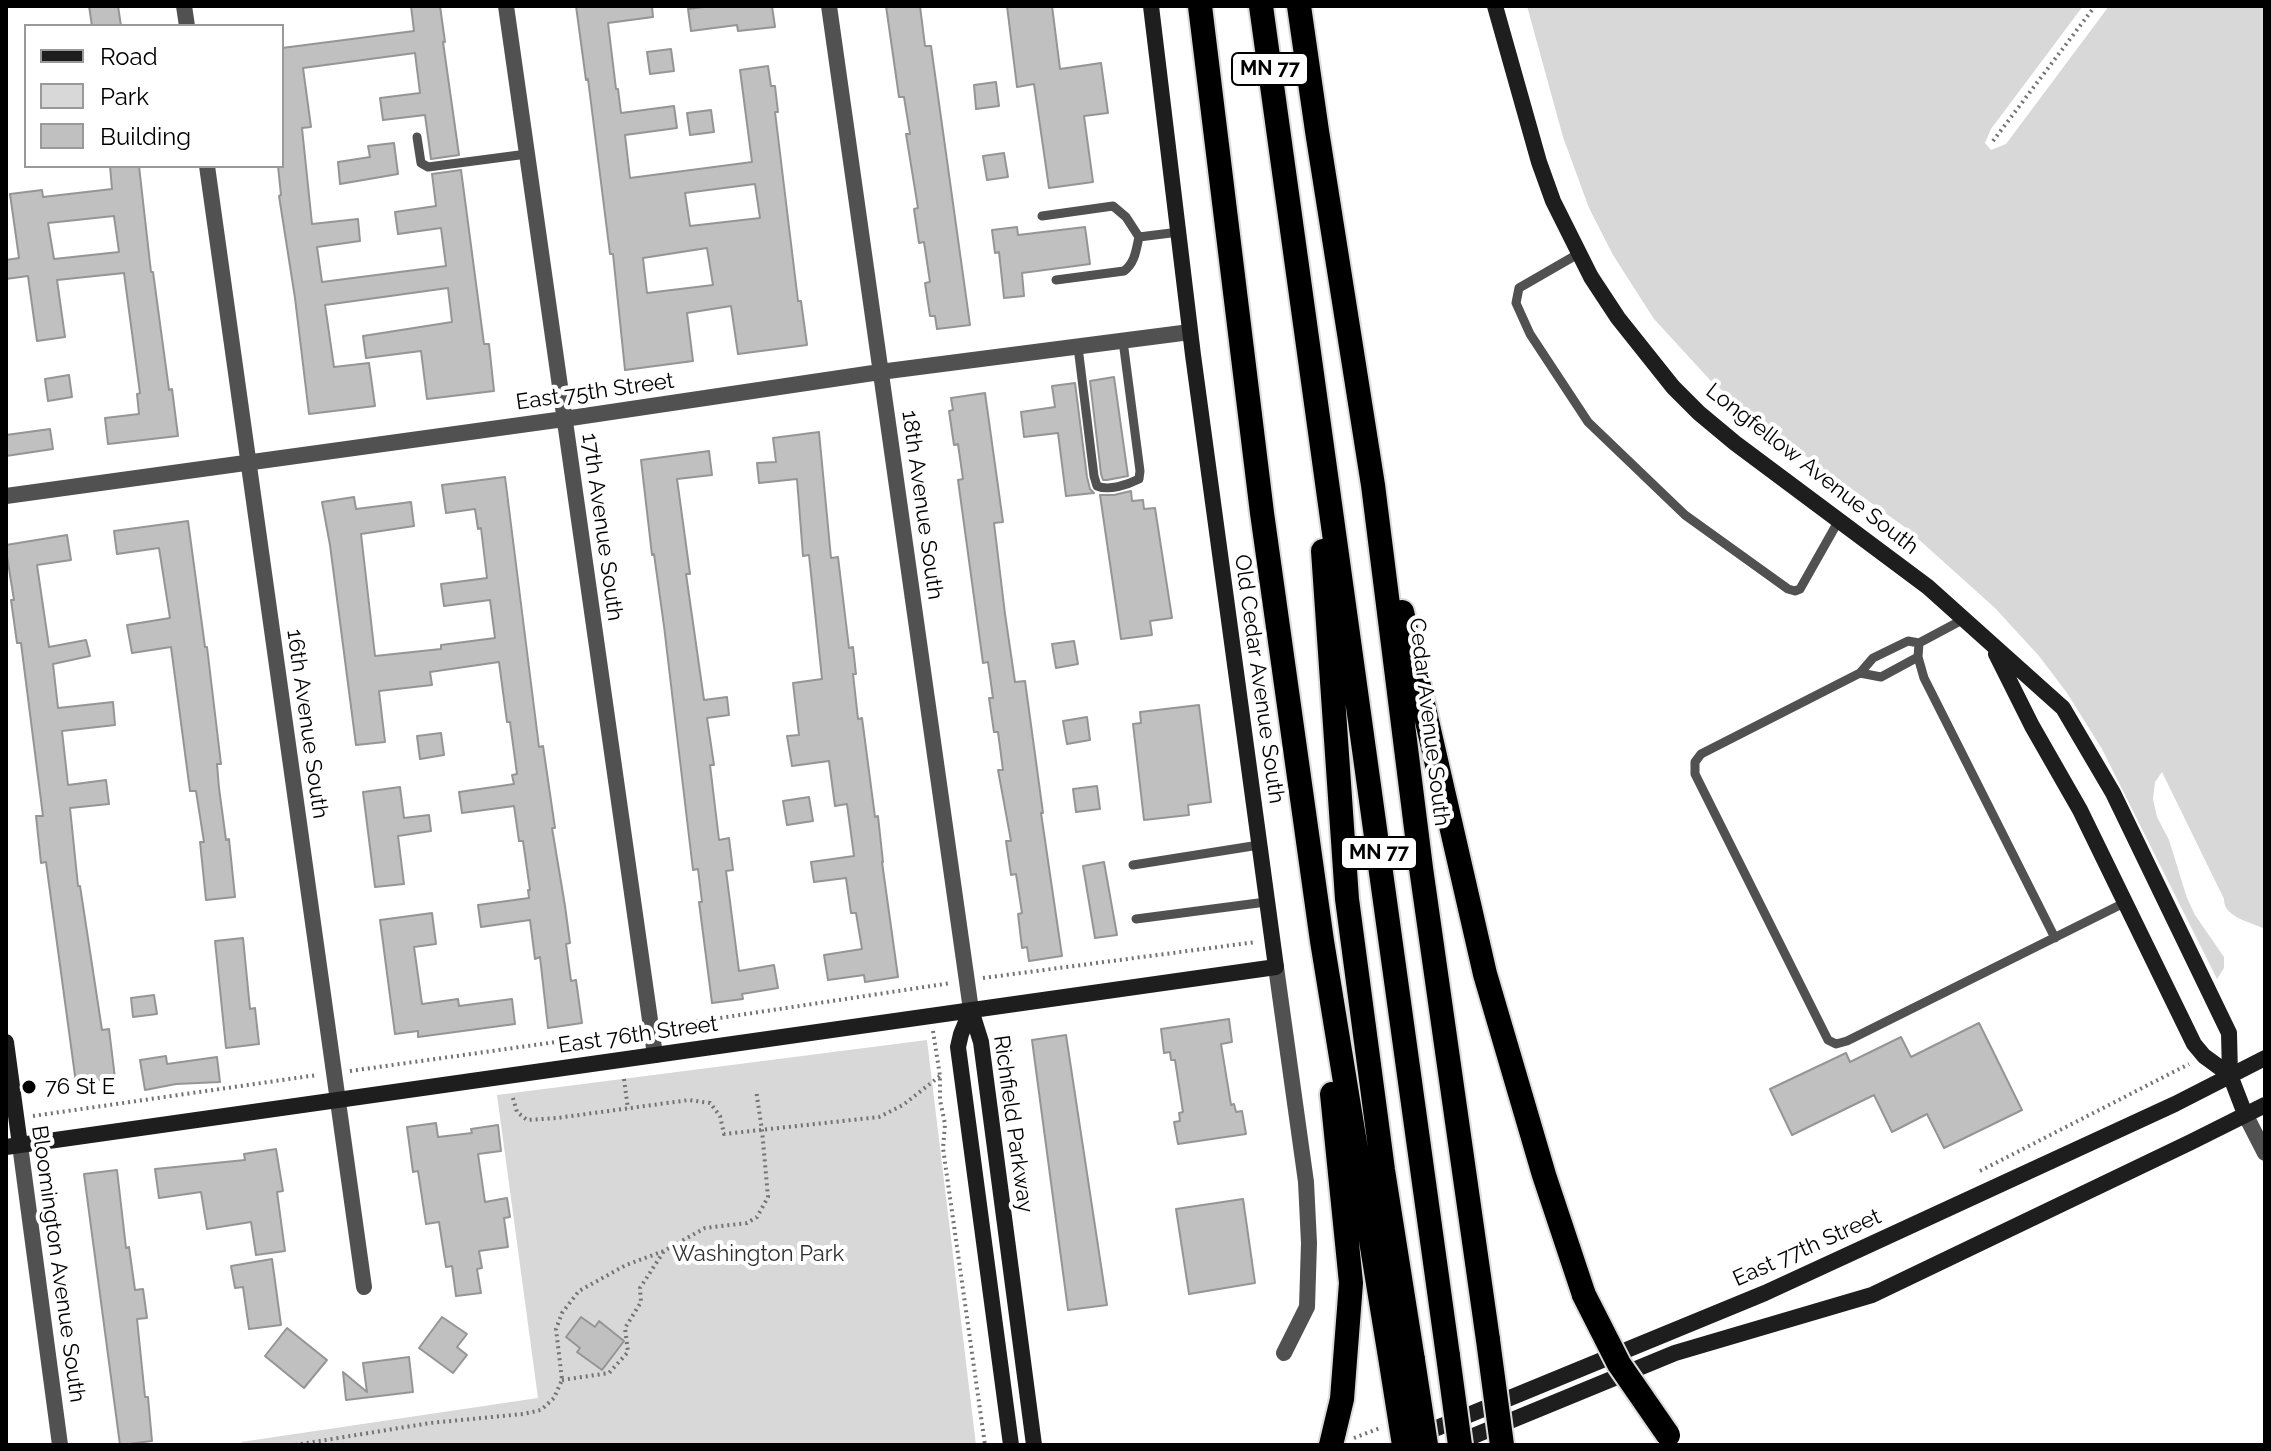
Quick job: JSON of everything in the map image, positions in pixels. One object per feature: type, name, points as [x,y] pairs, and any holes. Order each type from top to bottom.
[{"type":"highway","points":[[1200,6],[1262,513],[1322,941],[1402,1361],[1426,1445]]},
{"type":"highway","name":"MN 77","points":[[1261,6],[1460,1445]]},
{"type":"highway","name":"Cedar Avenue South","points":[[1299,6],[1373,485],[1421,868],[1502,1445]]},
{"type":"highway","points":[[1310,349],[1347,899],[1383,1170],[1402,1361],[1404,1445]]},
{"type":"highway","points":[[1373,485],[1485,974],[1544,1175],[1584,1295],[1619,1364],[1672,1440]]},
{"type":"highway","points":[[1322,941],[1320,988],[1351,1283],[1342,1399],[1331,1445]]},
{"type":"street","name":"17th Avenue South","points":[[506,6],[655,1055]]},
{"type":"street","name":"18th Avenue South","points":[[829,6],[971,1010]]},
{"type":"street","name":"Old Cedar Avenue South","points":[[1151,6],[1190,332],[1306,1182],[1309,1243],[1307,1307],[1284,1353]]},
{"type":"street","name":"Longfellow Avenue South","points":[[1495,6],[1553,201],[1591,277],[1646,355],[1682,395],[1735,443],[1928,587],[2063,708],[2113,793],[2229,1033],[2230,1075],[2245,1114]]},
{"type":"street","name":"16th Avenue South","points":[[207,168],[364,1287]]},
{"type":"street","name":"East 75th Street","points":[[6,496],[880,372],[1190,332]]},
{"type":"street","name":"Longfellow Avenue South","points":[[1991,645],[2080,810],[2194,1044],[2204,1056],[2230,1075]]},
{"type":"street","name":"East 76th Street","points":[[13,1146],[1276,967]]},
{"type":"street","name":"Richfield Parkway","points":[[971,1010],[958,1047],[1011,1445]]},
{"type":"street","name":"Richfield Parkway","points":[[971,1010],[981,1042],[1034,1445]]},
{"type":"street","name":"Bloomington Avenue South","points":[[6,1042],[13,1146],[60,1445]]},
{"type":"street","name":"East 77th Street","points":[[1395,1445],[1765,1293],[2175,1104],[2265,1058]]},
{"type":"street","points":[[1452,1445],[1675,1353],[1872,1295],[2265,1105]]},
{"type":"street","points":[[2245,1114],[2265,1153]]},
{"type":"lane","points":[[417,137],[421,163],[428,167],[527,154]]},
{"type":"lane","points":[[1042,216],[1113,206],[1126,217],[1139,237],[1134,261],[1124,271],[1056,280]]},
{"type":"lane","points":[[1139,237],[1179,232]]},
{"type":"lane","points":[[1578,254],[1519,288],[1516,303],[1530,334],[1588,422],[1685,515],[1788,589],[1800,589],[1839,520]]},
{"type":"lane","points":[[1078,347],[1094,476],[1097,486],[1104,488],[1139,479],[1123,341]]},
{"type":"lane","points":[[1964,619],[1919,643],[1908,641],[1873,658],[1860,673],[1701,754],[1695,762],[1695,774],[1828,1040],[1836,1044],[1847,1041],[2124,903]]},
{"type":"lane","points":[[1919,643],[1918,657],[1924,678],[2055,938]]},
{"type":"lane","points":[[1860,673],[1881,677],[1918,657]]},
{"type":"lane","points":[[1133,865],[1259,845]]},
{"type":"lane","points":[[1136,919],[1266,902]]},
{"type":"path","points":[[1993,141],[2095,6]]},
{"type":"path","points":[[984,978],[1254,943]]},
{"type":"path","points":[[667,1025],[945,984]]},
{"type":"path","points":[[353,1070],[629,1031]]},
{"type":"path","points":[[933,1039],[945,1124],[943,1148],[985,1445]]},
{"type":"path","points":[[41,1115],[313,1076]]},
{"type":"path","points":[[513,1098],[517,1112],[527,1120],[689,1100],[710,1103],[720,1116],[724,1134],[879,1117],[903,1105],[940,1076]]},
{"type":"path","points":[[1968,1177],[2164,1078]]},
{"type":"path","points":[[295,1445],[430,1423],[541,1410],[554,1398],[562,1380],[556,1329],[562,1313],[579,1291],[705,1228],[747,1223],[757,1217],[768,1197],[756,1090]]},
{"type":"path","points":[[562,1380],[609,1373],[628,1352],[625,1328],[641,1302],[640,1288],[664,1251]]},
{"type":"green space","points":[[1527,6],[2083,6],[1991,129],[1985,143],[1991,150],[2006,144],[2109,6],[2265,6],[2265,929],[2228,910],[2162,772],[2155,782],[2153,799],[2187,898],[2224,957],[2224,968],[2217,979],[2102,749],[2067,693],[2039,656],[1995,608],[1906,528],[1767,428],[1710,380],[1654,319],[1613,255],[1589,208],[1563,137]]},
{"type":"green space","name":"Washington Park","points":[[927,1040],[976,1445],[242,1445],[241,1442],[538,1398],[497,1095]]},
{"type":"building","points":[[89,6],[118,6],[121,24],[92,24]]},
{"type":"building","points":[[411,6],[440,6],[459,155],[431,159],[425,115],[383,120],[380,98],[420,93],[415,53],[303,68],[311,127],[302,128],[312,224],[358,219],[360,241],[317,247],[322,282],[446,266],[441,228],[398,234],[395,212],[436,206],[432,174],[461,170],[484,344],[489,344],[494,391],[427,399],[421,351],[366,358],[363,336],[452,322],[448,288],[325,305],[334,367],[369,363],[375,406],[309,414],[279,196],[278,168],[284,168],[284,48],[414,31]]},
{"type":"building","points":[[576,6],[652,6],[653,17],[608,23],[621,113],[674,106],[677,128],[625,135],[630,178],[752,162],[740,70],[768,66],[771,86],[775,86],[778,112],[775,112],[798,301],[801,301],[807,345],[738,354],[731,306],[687,313],[693,361],[625,370],[613,254],[610,254]],"holes":[[[755,184],[760,218],[690,226],[685,193]],[[707,248],[713,285],[647,293],[643,258]]]},
{"type":"building","points":[[772,6],[775,27],[738,31],[737,25],[691,31],[688,9]]},
{"type":"building","points":[[886,6],[920,6],[925,46],[931,46],[970,325],[937,329],[935,316],[930,316],[925,283],[930,282],[924,242],[919,243],[914,209],[918,208],[906,134],[910,134],[904,97],[899,97]]},
{"type":"building","points":[[1007,6],[1052,6],[1060,69],[1101,63],[1108,113],[1084,116],[1093,182],[1049,188],[1034,84],[1017,87]]},
{"type":"building","points":[[671,49],[674,71],[650,74],[647,52]]},
{"type":"building","points":[[996,82],[999,106],[976,109],[974,85]]},
{"type":"building","points":[[711,110],[714,132],[690,135],[687,113]]},
{"type":"building","points":[[394,143],[398,174],[340,184],[338,162],[370,157],[368,146]]},
{"type":"building","points":[[1004,153],[1008,177],[987,180],[983,156]]},
{"type":"building","points":[[110,168],[139,168],[151,272],[178,436],[108,444],[105,418],[139,414],[137,394],[140,393],[124,273],[57,280],[65,337],[37,341],[28,276],[6,279],[6,260],[19,258],[10,194],[42,190],[43,197],[112,189]],"holes":[[[114,216],[119,252],[54,259],[48,223]]]},
{"type":"building","points":[[1017,227],[1018,235],[1085,227],[1090,264],[1022,273],[1024,296],[1004,298],[999,252],[995,253],[992,230]]},
{"type":"building","points":[[69,375],[72,397],[48,401],[45,379]]},
{"type":"building","points":[[1114,377],[1128,476],[1103,480],[1090,381]]},
{"type":"building","points":[[1075,383],[1087,477],[1094,493],[1066,496],[1058,433],[1024,437],[1021,412],[1055,407],[1052,386]]},
{"type":"building","points":[[985,393],[1003,522],[994,523],[1005,614],[1015,682],[1025,681],[1062,956],[1029,961],[1027,947],[1022,948],[1018,914],[1022,913],[1016,874],[1011,875],[1006,841],[1011,841],[998,770],[1003,770],[998,732],[994,732],[989,698],[993,698],[988,662],[983,663],[958,480],[963,479],[949,411],[953,410],[951,398]]},
{"type":"building","points":[[50,429],[53,449],[6,456],[6,435]]},
{"type":"building","points":[[819,432],[831,558],[838,557],[849,648],[853,647],[858,719],[862,718],[875,817],[878,816],[898,977],[865,982],[864,975],[828,980],[824,955],[862,949],[856,913],[851,913],[846,878],[814,882],[811,862],[854,856],[847,804],[835,806],[829,761],[792,766],[787,736],[799,735],[793,683],[822,679],[809,555],[803,556],[797,479],[759,483],[757,463],[776,462],[773,438]]},
{"type":"building","points":[[709,451],[712,475],[677,479],[690,574],[686,574],[704,700],[727,697],[729,715],[707,718],[719,840],[729,838],[733,870],[726,871],[739,971],[774,965],[778,988],[742,994],[743,999],[712,1003],[699,902],[702,902],[698,869],[693,870],[641,460]]},
{"type":"building","points":[[505,477],[539,747],[543,746],[555,828],[552,828],[570,943],[566,944],[571,981],[576,980],[582,1023],[548,1028],[540,957],[535,959],[530,920],[481,927],[478,905],[529,898],[523,841],[519,841],[514,806],[462,813],[459,792],[514,784],[512,775],[517,774],[499,662],[430,672],[432,685],[379,691],[385,742],[356,745],[322,502],[354,497],[356,509],[411,502],[414,526],[361,534],[375,656],[441,649],[441,645],[495,638],[490,600],[444,606],[441,584],[487,578],[481,528],[478,529],[475,509],[446,513],[442,485]]},
{"type":"building","points":[[1131,491],[1132,501],[1143,500],[1144,509],[1155,508],[1172,618],[1150,621],[1152,635],[1121,639],[1100,495]]},
{"type":"building","points":[[188,521],[207,647],[221,764],[217,764],[219,788],[226,840],[229,839],[235,897],[206,900],[200,842],[204,842],[196,791],[190,791],[171,647],[132,653],[127,625],[170,618],[159,548],[117,554],[114,531]]},
{"type":"building","points":[[67,535],[71,560],[37,565],[49,647],[86,640],[90,656],[53,664],[58,708],[113,702],[115,725],[62,731],[68,785],[106,780],[109,804],[70,808],[78,886],[102,1030],[109,1029],[115,1078],[76,1083],[46,862],[41,863],[36,816],[43,816],[6,550],[6,545]]},
{"type":"building","points":[[1074,641],[1078,664],[1056,668],[1052,644]]},
{"type":"building","points":[[1199,705],[1211,802],[1188,805],[1189,815],[1144,820],[1133,724],[1141,723],[1140,712]]},
{"type":"building","points":[[1087,717],[1090,740],[1067,744],[1063,721]]},
{"type":"building","points":[[441,733],[444,755],[420,759],[417,736]]},
{"type":"building","points":[[1097,786],[1100,809],[1076,812],[1073,789]]},
{"type":"building","points":[[400,787],[404,818],[429,815],[431,831],[398,836],[404,884],[375,887],[363,792]]},
{"type":"building","points":[[809,797],[813,821],[787,825],[783,801]]},
{"type":"building","points":[[1104,862],[1117,935],[1095,938],[1083,866]]},
{"type":"building","points":[[432,913],[436,944],[414,947],[422,1004],[458,999],[459,1006],[512,999],[515,1024],[418,1037],[418,1031],[395,1034],[380,920]]},
{"type":"building","points":[[243,938],[250,1009],[255,1008],[259,1044],[226,1048],[215,941]]},
{"type":"building","points":[[154,995],[157,1014],[133,1017],[131,998]]},
{"type":"building","points":[[1229,1019],[1232,1042],[1221,1044],[1231,1105],[1234,1104],[1236,1112],[1242,1111],[1246,1134],[1178,1144],[1174,1122],[1180,1121],[1179,1113],[1183,1112],[1175,1060],[1171,1060],[1170,1052],[1164,1053],[1161,1029]]},
{"type":"building","points":[[1979,1023],[2022,1110],[1944,1148],[1927,1114],[1892,1132],[1874,1095],[1792,1135],[1770,1089],[1846,1053],[1850,1062],[1901,1037],[1911,1057]]},
{"type":"building","points":[[1066,1035],[1107,1305],[1068,1310],[1032,1040]]},
{"type":"building","points":[[166,1056],[167,1064],[217,1057],[220,1082],[176,1084],[145,1090],[140,1060]]},
{"type":"building","points":[[436,1123],[438,1137],[472,1133],[471,1129],[498,1125],[501,1151],[478,1154],[485,1202],[507,1198],[510,1217],[504,1218],[508,1247],[479,1251],[482,1268],[477,1269],[481,1293],[456,1296],[452,1266],[446,1267],[439,1222],[426,1224],[418,1171],[413,1172],[407,1127]]},
{"type":"building","points":[[276,1149],[283,1191],[277,1192],[285,1251],[256,1255],[251,1222],[207,1229],[201,1192],[159,1198],[155,1169],[245,1160],[244,1154]]},
{"type":"building","points":[[117,1170],[126,1248],[129,1247],[135,1290],[143,1289],[147,1318],[137,1319],[152,1441],[120,1445],[84,1174]]},
{"type":"building","points":[[1243,1199],[1255,1283],[1189,1294],[1176,1209]]},
{"type":"building","points":[[272,1259],[281,1325],[249,1329],[243,1287],[235,1288],[231,1266]]},
{"type":"building","points":[[442,1317],[467,1334],[457,1347],[467,1355],[453,1373],[419,1348]]},
{"type":"building","points":[[581,1317],[595,1327],[599,1321],[624,1341],[602,1370],[577,1352],[580,1348],[566,1337]]},
{"type":"building","points":[[287,1328],[327,1360],[304,1388],[265,1356]]},
{"type":"building","points":[[409,1357],[413,1392],[346,1400],[343,1372],[367,1392],[363,1363]]},
{"type":"place","name":"76 St E","points":[[29,1087]]}]
